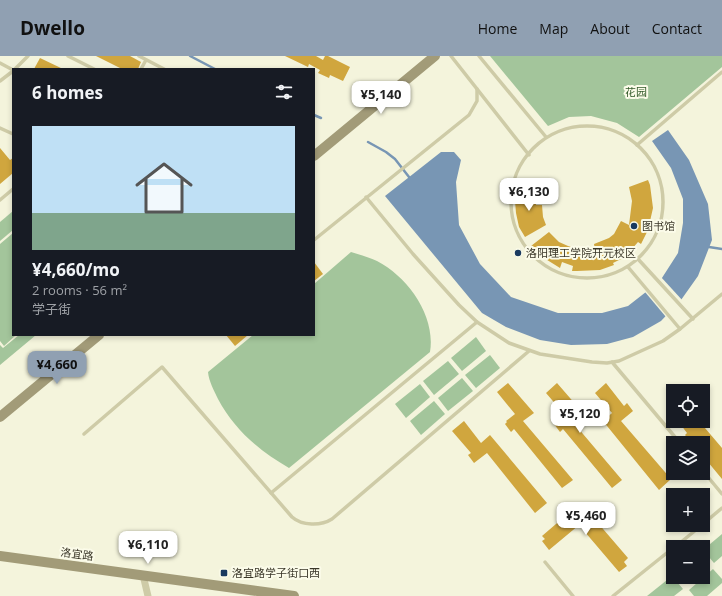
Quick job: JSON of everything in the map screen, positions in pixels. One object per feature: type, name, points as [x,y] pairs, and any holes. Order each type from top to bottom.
[{"type":"street","points":[[315,151],[430,56]]},
{"type":"street","points":[[315,155],[435,56]]},
{"type":"street","points":[[0,413],[93,336]]},
{"type":"street","points":[[0,417],[98,336]]},
{"type":"street","name":"洛宜路","points":[[0,556],[252,596]]},
{"type":"street","name":"洛宜路","points":[[0,562],[294,596]]},
{"type":"street","points":[[144,578],[148,596]]},
{"type":"lane","points":[[16,68],[28,56]]},
{"type":"lane","points":[[68,56],[92,68]]},
{"type":"lane","points":[[139,56],[162,68]]},
{"type":"lane","points":[[451,56],[529,155]]},
{"type":"lane","points":[[479,56],[546,138]]},
{"type":"lane","points":[[142,68],[146,60]]},
{"type":"lane","points":[[0,63],[12,69]]},
{"type":"lane","points":[[0,81],[12,72]]},
{"type":"lane","points":[[637,145],[722,72]]},
{"type":"lane","points":[[315,239],[469,115],[477,101],[477,89]]},
{"type":"lane","points":[[584,124],[613,130],[629,138],[637,145],[651,163],[659,178],[663,190],[664,200],[663,210],[654,237],[647,249],[638,259],[619,272],[608,275],[584,277],[564,274],[556,271],[535,257],[524,243],[518,230],[513,217],[511,200],[513,184],[520,168],[529,155],[546,138],[563,129],[584,124]]},
{"type":"lane","points":[[0,128],[12,134]]},
{"type":"lane","points":[[0,200],[12,190]]},
{"type":"lane","points":[[366,198],[413,254],[459,305],[477,322],[489,331],[529,351],[559,358],[592,362],[619,361],[663,341],[680,329],[722,294]]},
{"type":"lane","points":[[638,259],[693,318]]},
{"type":"lane","points":[[628,267],[680,329]]},
{"type":"lane","points":[[271,493],[477,322]]},
{"type":"lane","points":[[84,434],[162,367],[297,522],[320,524],[327,522],[529,351]]},
{"type":"lane","points":[[612,362],[674,436]]},
{"type":"lane","points":[[710,479],[722,494]]},
{"type":"lane","points":[[710,518],[722,508]]},
{"type":"lane","points":[[683,540],[693,532]]},
{"type":"lane","points":[[613,596],[666,554]]},
{"type":"lane","points":[[545,562],[573,596]]},
{"type":"green space","name":"花园","points":[[490,56],[722,56],[722,67],[639,137],[617,123],[591,116],[569,117],[548,126]]},
{"type":"green space","points":[[12,212],[12,231],[0,241],[0,222]]},
{"type":"green space","points":[[12,234],[12,336],[15,336],[4,346],[0,341],[0,244]]},
{"type":"green space","points":[[351,252],[377,261],[399,277],[409,287],[417,299],[429,325],[431,338],[430,352],[289,468],[258,447],[240,430],[224,410],[211,383],[208,372],[252,336],[315,336],[315,283]]},
{"type":"green space","points":[[18,336],[35,336],[0,365],[0,345],[3,348]]},
{"type":"green space","points":[[476,337],[486,351],[462,371],[451,358]]},
{"type":"green space","points":[[490,355],[500,368],[476,388],[465,375]]},
{"type":"green space","points":[[448,361],[459,374],[434,395],[423,381]]},
{"type":"green space","points":[[462,378],[473,391],[448,411],[438,398]]},
{"type":"green space","points":[[420,384],[430,397],[406,418],[395,404]]},
{"type":"green space","points":[[434,401],[445,414],[421,435],[410,421]]},
{"type":"green space","points":[[722,534],[722,556],[714,563],[710,558],[710,544]]},
{"type":"green space","points":[[713,569],[722,579],[722,583],[707,596],[694,596],[689,590],[696,584],[710,584],[710,572]]},
{"type":"green space","points":[[666,581],[666,584],[679,584],[683,589],[674,596],[647,596]]},
{"type":"water","points":[[668,130],[689,160],[708,204],[712,240],[698,276],[681,300],[661,321],[633,337],[607,344],[571,345],[540,340],[506,327],[482,313],[385,196],[441,152],[454,152],[461,160],[456,182],[459,225],[480,264],[511,297],[558,313],[602,313],[628,306],[660,281],[678,253],[683,223],[683,199],[671,168],[652,141]]},
{"type":"pier","points":[[661,277],[683,301],[666,317],[645,292]]},
{"type":"building","points":[[96,56],[130,56],[141,62],[138,68],[120,68]]},
{"type":"building","points":[[285,56],[316,56],[323,60],[325,56],[328,56],[350,67],[343,81],[330,75],[329,78],[318,73],[320,70],[309,64],[308,67]]},
{"type":"building","points":[[40,58],[61,68],[35,68]]},
{"type":"building","points":[[0,148],[10,160],[12,159],[12,174],[0,184]]},
{"type":"building","name":"图书馆","points":[[648,180],[653,208],[648,230],[641,244],[638,242],[625,257],[613,263],[614,265],[600,270],[572,271],[573,266],[562,262],[560,268],[544,258],[531,246],[549,232],[559,242],[568,246],[578,249],[595,250],[594,244],[609,238],[614,234],[621,221],[629,225],[632,201],[629,187]]},
{"type":"building","points":[[517,189],[537,193],[536,205],[542,205],[543,217],[546,225],[525,237],[519,227],[516,213],[515,201]]},
{"type":"building","points":[[315,263],[323,274],[315,280]]},
{"type":"building","points":[[227,336],[247,336],[235,346]]},
{"type":"building","points":[[508,383],[534,413],[523,421],[573,480],[562,488],[514,429],[511,432],[505,424],[507,422],[506,421],[515,414],[497,392]]},
{"type":"building","points":[[557,383],[583,413],[572,421],[622,480],[612,488],[563,429],[560,432],[554,424],[556,422],[555,421],[564,414],[546,393]]},
{"type":"building","points":[[606,383],[624,406],[627,403],[633,411],[621,421],[666,473],[666,480],[670,480],[659,490],[603,421],[612,413],[595,393]]},
{"type":"building","points":[[464,421],[481,443],[490,435],[547,503],[535,513],[487,453],[474,463],[468,455],[471,453],[452,431]]},
{"type":"building","points":[[683,428],[705,428],[722,448],[722,479],[710,464],[710,436],[686,436],[687,433]]},
{"type":"building","points":[[577,506],[582,511],[585,508],[628,558],[624,562],[627,566],[619,572],[579,525],[549,550],[542,541],[545,539],[542,536]]},
{"type":"waterway","points":[[190,56],[213,68]]},
{"type":"waterway","points":[[315,115],[321,118]]},
{"type":"waterway","points":[[368,142],[395,159],[409,177]]},
{"type":"waterway","points":[[709,247],[722,249]]},
{"type":"place","name":"图书馆","points":[[634,226]]},
{"type":"place","name":"洛阳理工学院开元校区","points":[[518,253]]},
{"type":"place","name":"洛宜路学子街口西","points":[[224,573]]}]
